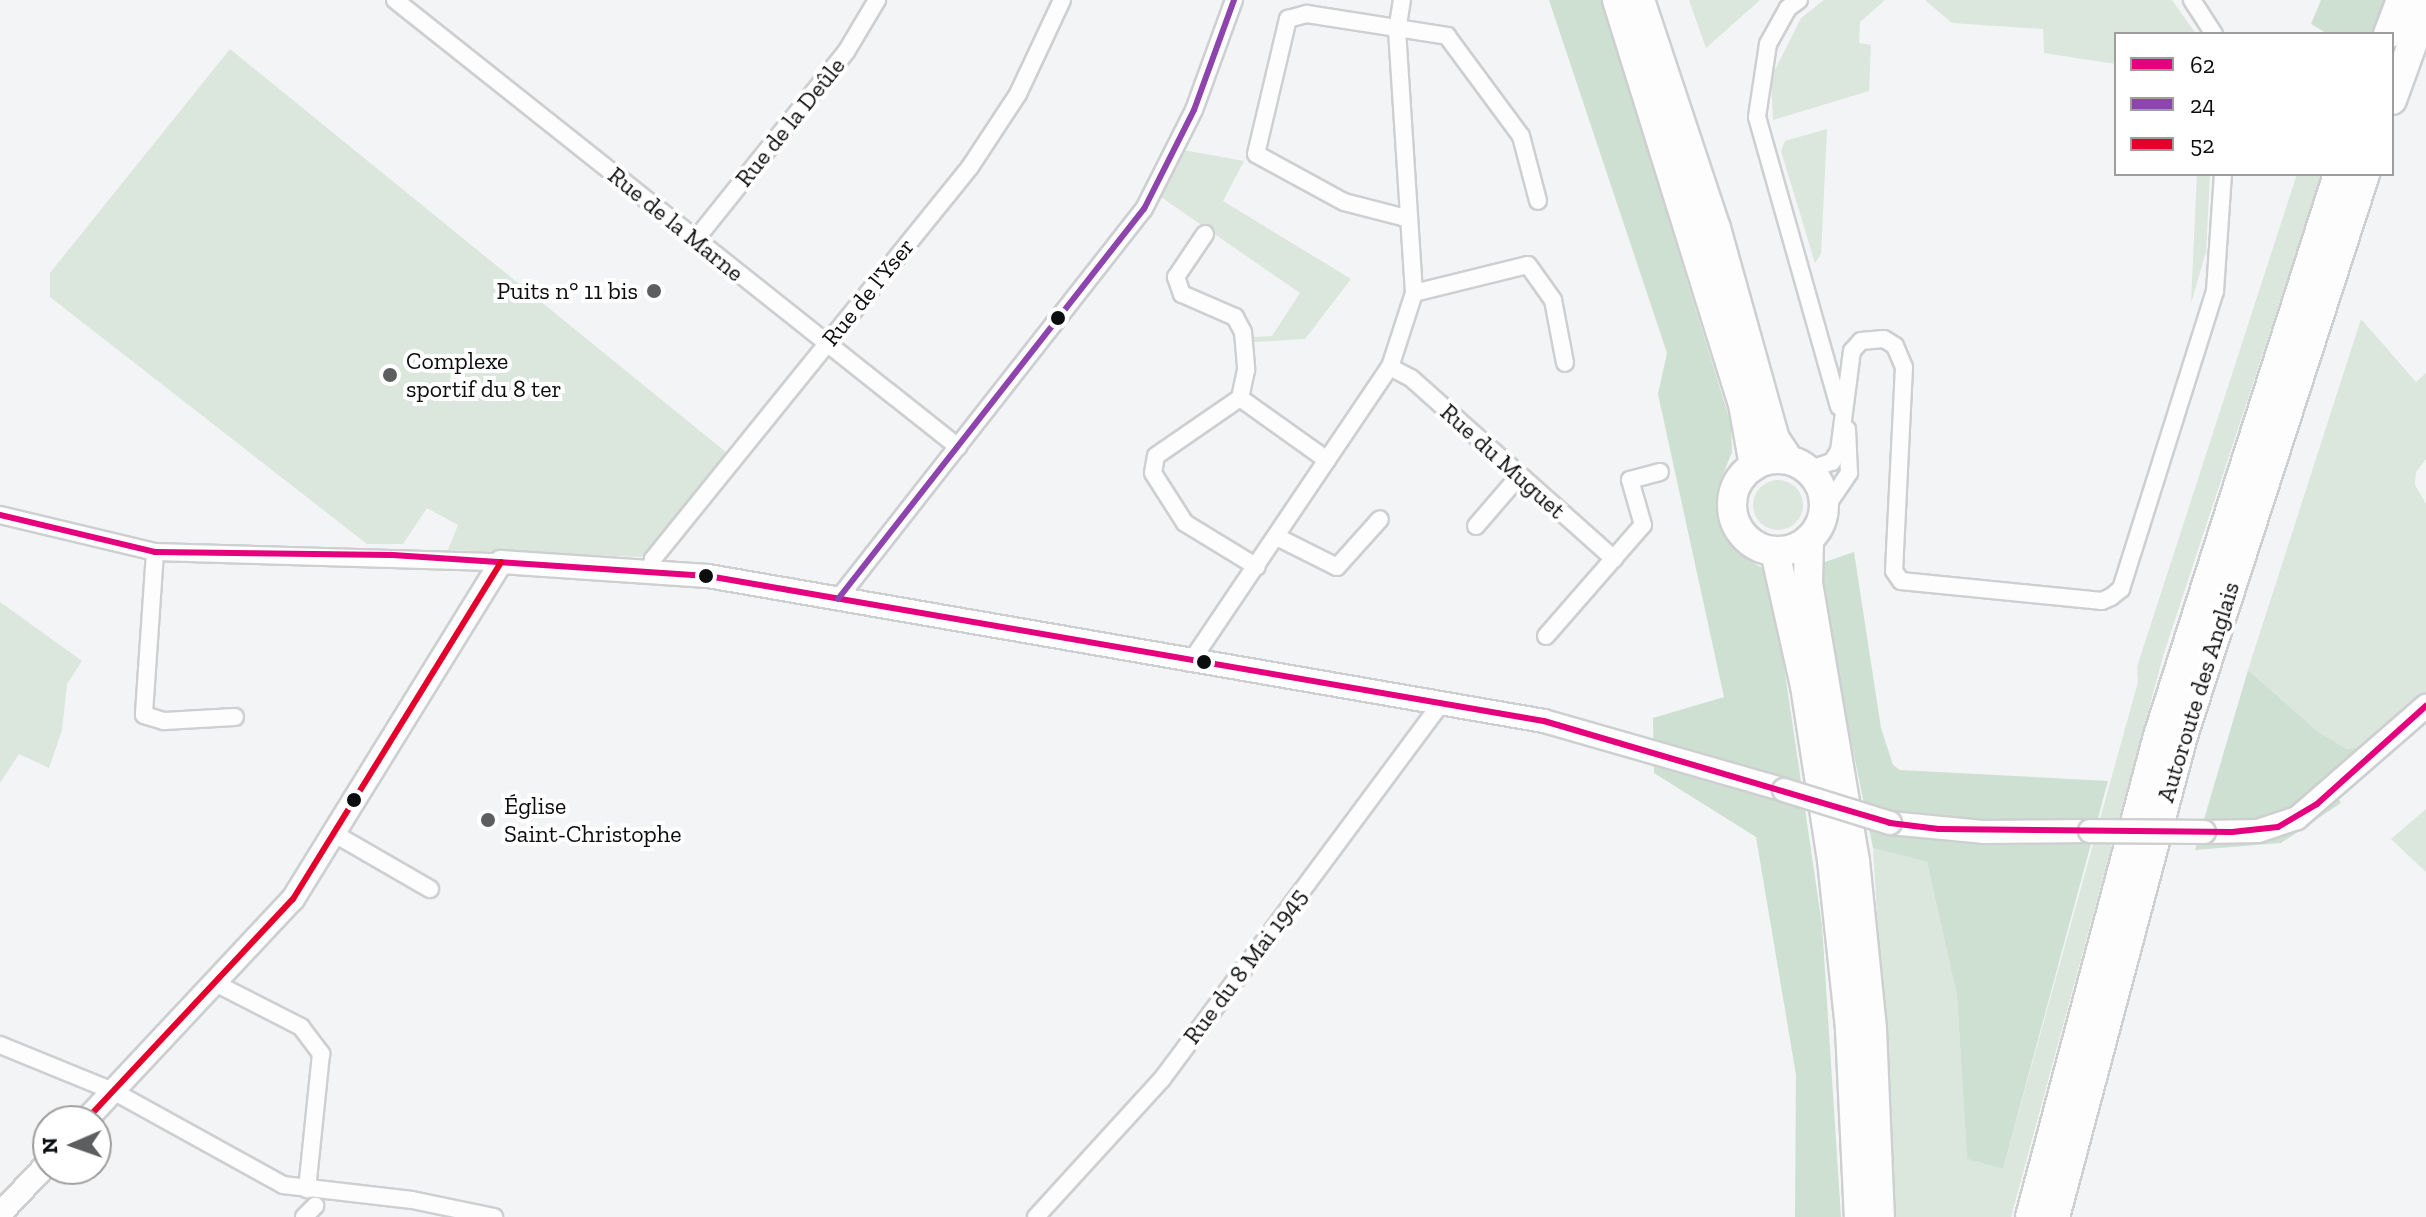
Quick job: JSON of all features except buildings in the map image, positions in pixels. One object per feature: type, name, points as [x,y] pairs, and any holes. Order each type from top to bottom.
[{"type":"highway","points":[[1617,0],[1743,404],[1754,466]]},
{"type":"highway","points":[[1640,0],[1716,228],[1775,439],[1817,481],[1824,510],[1809,539],[1808,583],[1857,876],[1872,1029],[1880,1217]]},
{"type":"highway","points":[[2389,32],[2401,0]]},
{"type":"highway","points":[[2394,94],[2426,6]]},
{"type":"highway","name":"Autoroute des Anglais","points":[[2030,1217],[2158,736],[2337,176]]},
{"type":"highway","name":"Autoroute des Anglais","points":[[2055,1217],[2182,739],[2364,176]]},
{"type":"highway","points":[[1798,465],[1754,466],[1735,488],[1732,517],[1748,541],[1775,552],[1809,539]]},
{"type":"highway","points":[[1775,552],[1805,686],[1832,860],[1850,1029],[1859,1217]]},
{"type":"street","name":"Rue de la Marne","points":[[395,0],[958,447]]},
{"type":"street","name":"Rue de la Deûle","points":[[696,239],[846,52],[877,0]]},
{"type":"street","name":"Rue de l'Yser","points":[[651,569],[653,559],[997,129],[1062,0]]},
{"type":"street","points":[[838,599],[1144,209],[1194,110],[1234,0]]},
{"type":"street","points":[[1190,663],[1390,367],[1414,293],[1406,218],[1397,31],[1402,0]]},
{"type":"street","points":[[1799,0],[1788,8],[1768,44],[1757,117],[1852,456],[1849,473],[1824,510]]},
{"type":"street","points":[[2192,0],[2213,32]]},
{"type":"street","points":[[1406,218],[1344,202],[1256,154],[1288,19],[1307,14],[1397,31],[1447,36],[1521,136],[1538,201]]},
{"type":"street","points":[[1798,465],[1832,462],[1839,451],[1840,412],[1852,351],[1873,339],[1895,346],[1904,367],[1894,571],[1901,581],[2102,601],[2111,597],[2121,589],[2215,291],[2223,176]]},
{"type":"street","points":[[1205,234],[1176,277],[1182,294],[1235,317],[1243,332],[1246,370],[1240,398],[1156,456],[1153,473],[1185,523],[1257,567]]},
{"type":"street","points":[[1414,293],[1528,265],[1553,300],[1565,363]]},
{"type":"street","name":"Rue du Muguet","points":[[1390,367],[1411,378],[1614,559]]},
{"type":"street","points":[[1240,398],[1327,460]]},
{"type":"street","points":[[1546,636],[1643,525],[1630,480],[1660,472]]},
{"type":"street","points":[[1476,526],[1519,476]]},
{"type":"street","points":[[0,515],[155,552],[651,569],[1544,721],[1890,823],[1983,832],[2258,831],[2297,818],[2426,706]]},
{"type":"street","points":[[1277,537],[1337,567],[1380,519]]},
{"type":"street","points":[[155,552],[144,715],[164,721],[235,717]]},
{"type":"street","points":[[100,1105],[293,899],[501,562]]},
{"type":"street","name":"Rue du 8 Mai 1945","points":[[1036,1217],[1162,1079],[1440,704]]},
{"type":"street","points":[[333,833],[430,889]]},
{"type":"street","points":[[215,983],[301,1027],[321,1054],[313,1204]]},
{"type":"street","points":[[0,1045],[113,1091],[313,1204],[412,1200],[494,1217]]},
{"type":"street","points":[[0,1214],[32,1180]]},
{"type":"shaded area","points":[[1689,0],[1760,0],[1706,48]]},
{"type":"shaded area","points":[[1824,0],[1885,0],[1860,22],[1859,43],[1871,45],[1869,91],[1773,120],[1771,78],[1801,18]]},
{"type":"shaded area","points":[[1925,0],[2172,0],[2195,32],[2114,32],[2114,64],[2044,53],[2043,29],[1952,23]]},
{"type":"shaded area","name":"Complexe sportif du 8 ter","points":[[230,49],[727,453],[642,557],[448,550],[458,525],[427,508],[403,544],[367,544],[50,297],[50,273]]},
{"type":"shaded area","points":[[1827,129],[1821,254],[1815,263],[1781,151],[1785,141]]},
{"type":"shaded area","points":[[1183,150],[1244,161],[1223,201],[1351,279],[1305,339],[1254,342],[1254,337],[1272,336],[1300,293],[1161,197]]},
{"type":"shaded area","points":[[2197,176],[2210,176],[2206,252],[2191,303]]},
{"type":"shaded area","points":[[2296,176],[2321,176],[2164,653],[2011,1217],[1895,1217],[1873,848],[1927,862],[1957,996],[1967,1159],[2003,1169],[2138,682],[2137,667]]},
{"type":"shaded area","points":[[2361,319],[2416,382],[2426,373],[2426,459],[2416,472],[2415,485],[2426,504],[2426,693],[2360,747],[2347,749],[2317,731],[2248,670]]},
{"type":"shaded area","points":[[1778,480],[1796,487],[1803,505],[1796,523],[1778,530],[1760,523],[1753,505],[1760,487]]},
{"type":"shaded area","points":[[0,602],[82,661],[67,684],[62,730],[49,768],[19,754],[0,783]]},
{"type":"shaded area","points":[[2426,809],[2426,872],[2391,839]]},
{"type":"green space","points":[[1549,0],[1601,0],[1731,424],[1732,452],[1718,487],[1718,518],[1745,558],[1764,569],[1774,598],[1822,925],[1841,1217],[1795,1217],[1796,1075],[1756,837],[1654,773],[1653,718],[1724,697],[1658,394],[1667,353]]},
{"type":"green space","points":[[2321,0],[2384,0],[2372,32],[2325,32],[2311,24]]},
{"type":"green space","points":[[1854,552],[1881,728],[1893,765],[1900,770],[2108,781],[2003,1169],[1967,1159],[1957,996],[1927,862],[1873,848],[1821,593],[1822,563]]},
{"type":"green space","points":[[2248,670],[2317,731],[2347,749],[2360,747],[2328,779],[2341,803],[2281,843],[2195,850]]},
{"type":"transit line","name":"24","points":[[838,599],[1144,209],[1194,110],[1234,0]]},
{"type":"transit line","name":"62","points":[[0,515],[155,552],[392,555],[708,576],[1544,721],[1890,823],[1939,829],[2232,832],[2278,827],[2317,804],[2426,706]]},
{"type":"transit line","name":"52","points":[[100,1105],[293,899],[501,562]]},
{"type":"place","name":"Puits n° 11 bis","points":[[654,291]]},
{"type":"place","name":"Complexe sportif du 8 ter","points":[[390,375]]},
{"type":"place","name":"Église Saint-Christophe","points":[[488,820]]}]
